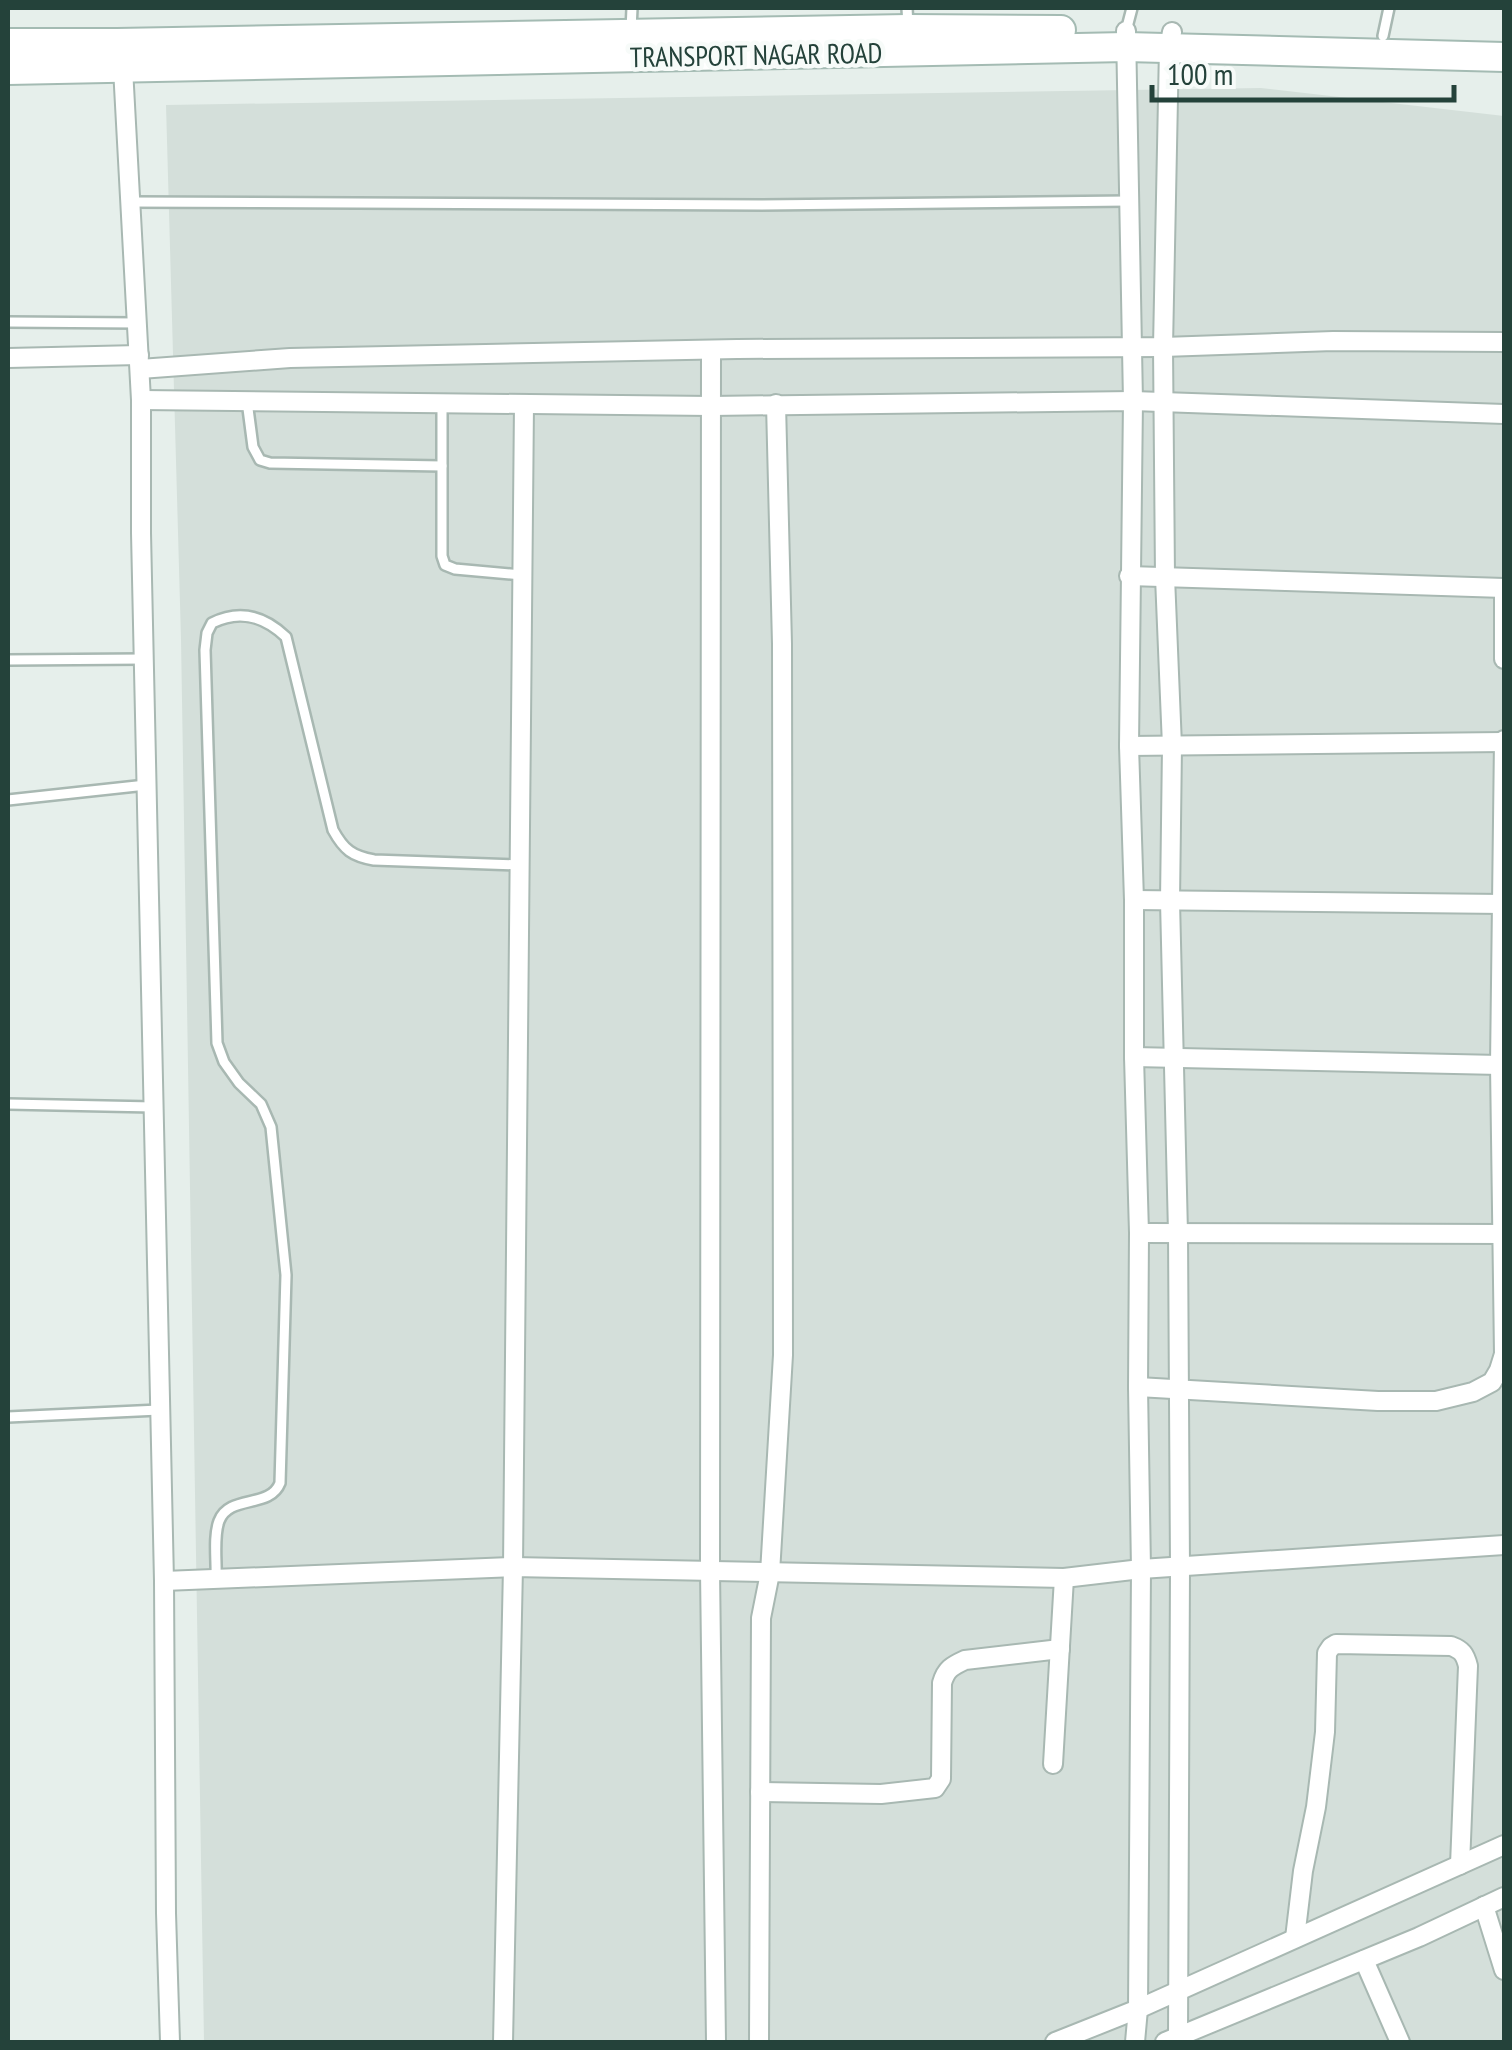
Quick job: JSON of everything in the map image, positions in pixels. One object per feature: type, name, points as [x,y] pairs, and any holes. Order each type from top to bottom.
[{"type":"main road","name":"TRANSPORT NAGAR ROAD","points":[[8,43],[631,21],[908,18],[1128,28],[1171,40],[1504,57]]},
{"type":"main road","name":"TRANSPORT NAGAR ROAD","points":[[8,70],[1128,28]]},
{"type":"main road","name":"TRANSPORT NAGAR ROAD","points":[[1171,40],[1504,38]]},
{"type":"street","points":[[1128,28],[1133,401],[1129,746],[1141,1570],[1135,2042]]},
{"type":"street","points":[[1171,40],[1163,347],[1165,578],[1172,746],[1170,900],[1178,1233],[1180,1568],[1180,1989],[1172,2040]]},
{"type":"street","points":[[123,68],[142,400],[170,2042]]},
{"type":"street","points":[[8,358],[139,362],[710,350],[1504,342]]},
{"type":"street","points":[[710,350],[710,1571],[716,2042]]},
{"type":"street","points":[[142,400],[710,406],[1133,401],[1504,414]]},
{"type":"street","points":[[503,2042],[514,1567],[524,404]]},
{"type":"street","points":[[759,2042],[761,1618],[770,1573],[783,1355],[782,644],[776,404]]},
{"type":"street","points":[[1130,576],[1504,588],[1504,659]]},
{"type":"street","points":[[1129,746],[1504,741],[1500,1065],[1504,1354],[1500,1370],[1492,1382],[1473,1392],[1436,1401],[1138,1387]]},
{"type":"street","points":[[1134,900],[1503,904]]},
{"type":"street","points":[[1134,1057],[1500,1065]]},
{"type":"street","points":[[1139,1233],[1504,1234]]},
{"type":"street","points":[[164,1581],[514,1567],[1064,1578],[1504,1545]]},
{"type":"street","points":[[1053,1764],[1064,1578]]},
{"type":"street","points":[[1295,1938],[1325,1732],[1328,1653],[1336,1644],[1451,1646],[1466,1656],[1460,1865]]},
{"type":"street","points":[[760,1792],[881,1794],[935,1788],[941,1779],[942,1683],[946,1671],[965,1660],[1060,1649]]},
{"type":"street","points":[[1055,2042],[1138,2009],[1504,1845]]},
{"type":"street","points":[[1172,2040],[1504,1897]]},
{"type":"street","points":[[1484,1906],[1504,1970]]},
{"type":"street","points":[[1364,1960],[1400,2042]]},
{"type":"lane","points":[[1383,36],[1389,8]]},
{"type":"lane","points":[[130,202],[762,205],[1128,201]]},
{"type":"lane","points":[[8,322],[137,323]]},
{"type":"lane","points":[[247,402],[253,448],[260,460],[442,466]]},
{"type":"lane","points":[[442,403],[445,565],[522,575]]},
{"type":"lane","points":[[216,1579],[219,1521],[224,1513],[235,1505],[268,1497],[278,1490],[280,1483],[286,1275],[271,1126],[260,1104],[224,1062],[217,1042],[205,650],[212,623],[239,615],[256,616],[274,624],[286,637],[333,830],[343,848],[357,857],[374,860],[520,865]]},
{"type":"lane","points":[[8,660],[144,659]]},
{"type":"lane","points":[[8,800],[146,785]]},
{"type":"lane","points":[[8,1104],[153,1108]]},
{"type":"lane","points":[[8,1417],[159,1410]]},
{"type":"shaded area","points":[[1261,88],[1504,116],[1504,2042],[204,2042],[181,639],[166,105]]}]
